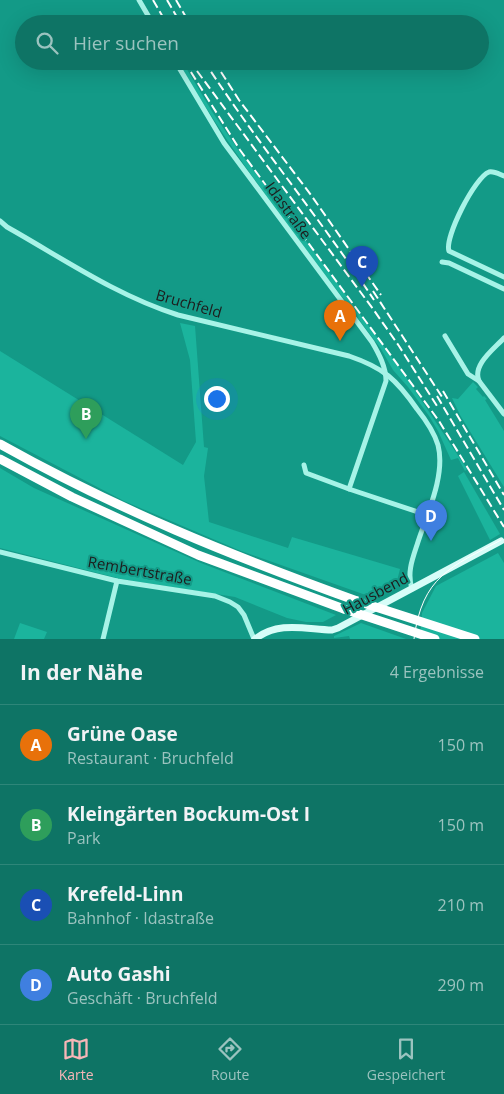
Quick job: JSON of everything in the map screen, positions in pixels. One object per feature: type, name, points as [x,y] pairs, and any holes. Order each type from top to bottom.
[{"type":"highway","points":[[0,444],[117,505],[195,540],[357,601],[475,639]]},
{"type":"highway","points":[[0,459],[72,497],[225,566],[344,609],[435,639]]},
{"type":"main road","name":"Hausbend","points":[[255,639],[264,632],[280,627],[332,630],[502,541]]},
{"type":"street","points":[[140,0],[148,15]]},
{"type":"street","name":"Idastraße","points":[[180,70],[224,143],[372,342],[386,373]]},
{"type":"street","points":[[504,176],[490,172],[480,180],[456,221],[448,240],[447,249],[504,277]]},
{"type":"street","name":"Bruchfeld","points":[[0,222],[97,279],[156,307],[178,315],[349,356],[374,365],[386,373],[400,386],[422,415],[437,444],[440,462],[438,481],[411,563],[409,579],[412,589]]},
{"type":"street","points":[[442,262],[449,263],[504,289]]},
{"type":"street","points":[[445,336],[468,374],[479,381],[504,413]]},
{"type":"street","points":[[479,381],[477,371],[480,365],[504,338]]},
{"type":"street","points":[[349,489],[386,381],[386,373]]},
{"type":"street","points":[[304,465],[306,472],[349,489],[427,515]]},
{"type":"street","name":"Rembertstraße","points":[[0,552],[117,581],[215,596],[238,607],[244,615],[255,639]]},
{"type":"street","points":[[104,639],[117,581]]},
{"type":"green space","points":[[183,70],[187,70],[237,148],[400,368],[467,469],[465,471],[458,458],[451,460],[429,416],[393,370],[381,349],[249,172]]},
{"type":"green space","points":[[180,323],[195,326],[204,447],[208,448],[204,476],[209,522],[288,548],[292,537],[400,569],[395,589],[377,599],[241,551],[124,501],[0,436],[0,351],[183,465],[196,442],[190,360]]},
{"type":"green space","points":[[473,382],[478,387],[476,389],[487,399],[485,400],[504,431],[504,487],[460,415],[452,398],[458,399]]},
{"type":"green space","points":[[0,468],[34,488],[201,563],[336,615],[323,622],[306,622],[287,618],[235,597],[121,579],[0,548]]},
{"type":"green space","points":[[464,472],[500,534],[490,540],[458,476]]},
{"type":"green space","points":[[498,553],[504,563],[504,639],[420,639],[422,613],[436,586]]},
{"type":"green space","points":[[20,623],[47,632],[44,639],[14,639]]},
{"type":"green space","points":[[361,623],[406,639],[350,639],[349,636],[334,638],[334,636]]},
{"type":"tram line","points":[[414,639],[418,618],[424,601],[432,587],[442,576],[467,558],[501,540]]},
{"type":"railway","points":[[153,0],[162,15]]},
{"type":"railway","points":[[167,0],[176,15]]},
{"type":"railway","points":[[176,0],[185,15]]},
{"type":"railway","points":[[190,70],[240,150],[439,421],[504,527]]},
{"type":"railway","points":[[210,70],[374,300]]},
{"type":"railway","points":[[220,70],[239,100],[311,195],[381,295]]},
{"type":"railway","points":[[197,71],[373,309],[437,406]]},
{"type":"railway","points":[[373,291],[444,400]]},
{"type":"railway","points":[[443,391],[504,495]]},
{"type":"railway","points":[[437,396],[504,510]]},
{"type":"place","name":"Krefeld-Linn","points":[[362,287]]},
{"type":"place","name":"Grüne Oase","points":[[340,341]]},
{"type":"place","name":"Kleingärten Bockum-Ost I","points":[[86,439]]},
{"type":"place","name":"Auto Gashi","points":[[431,541]]}]
